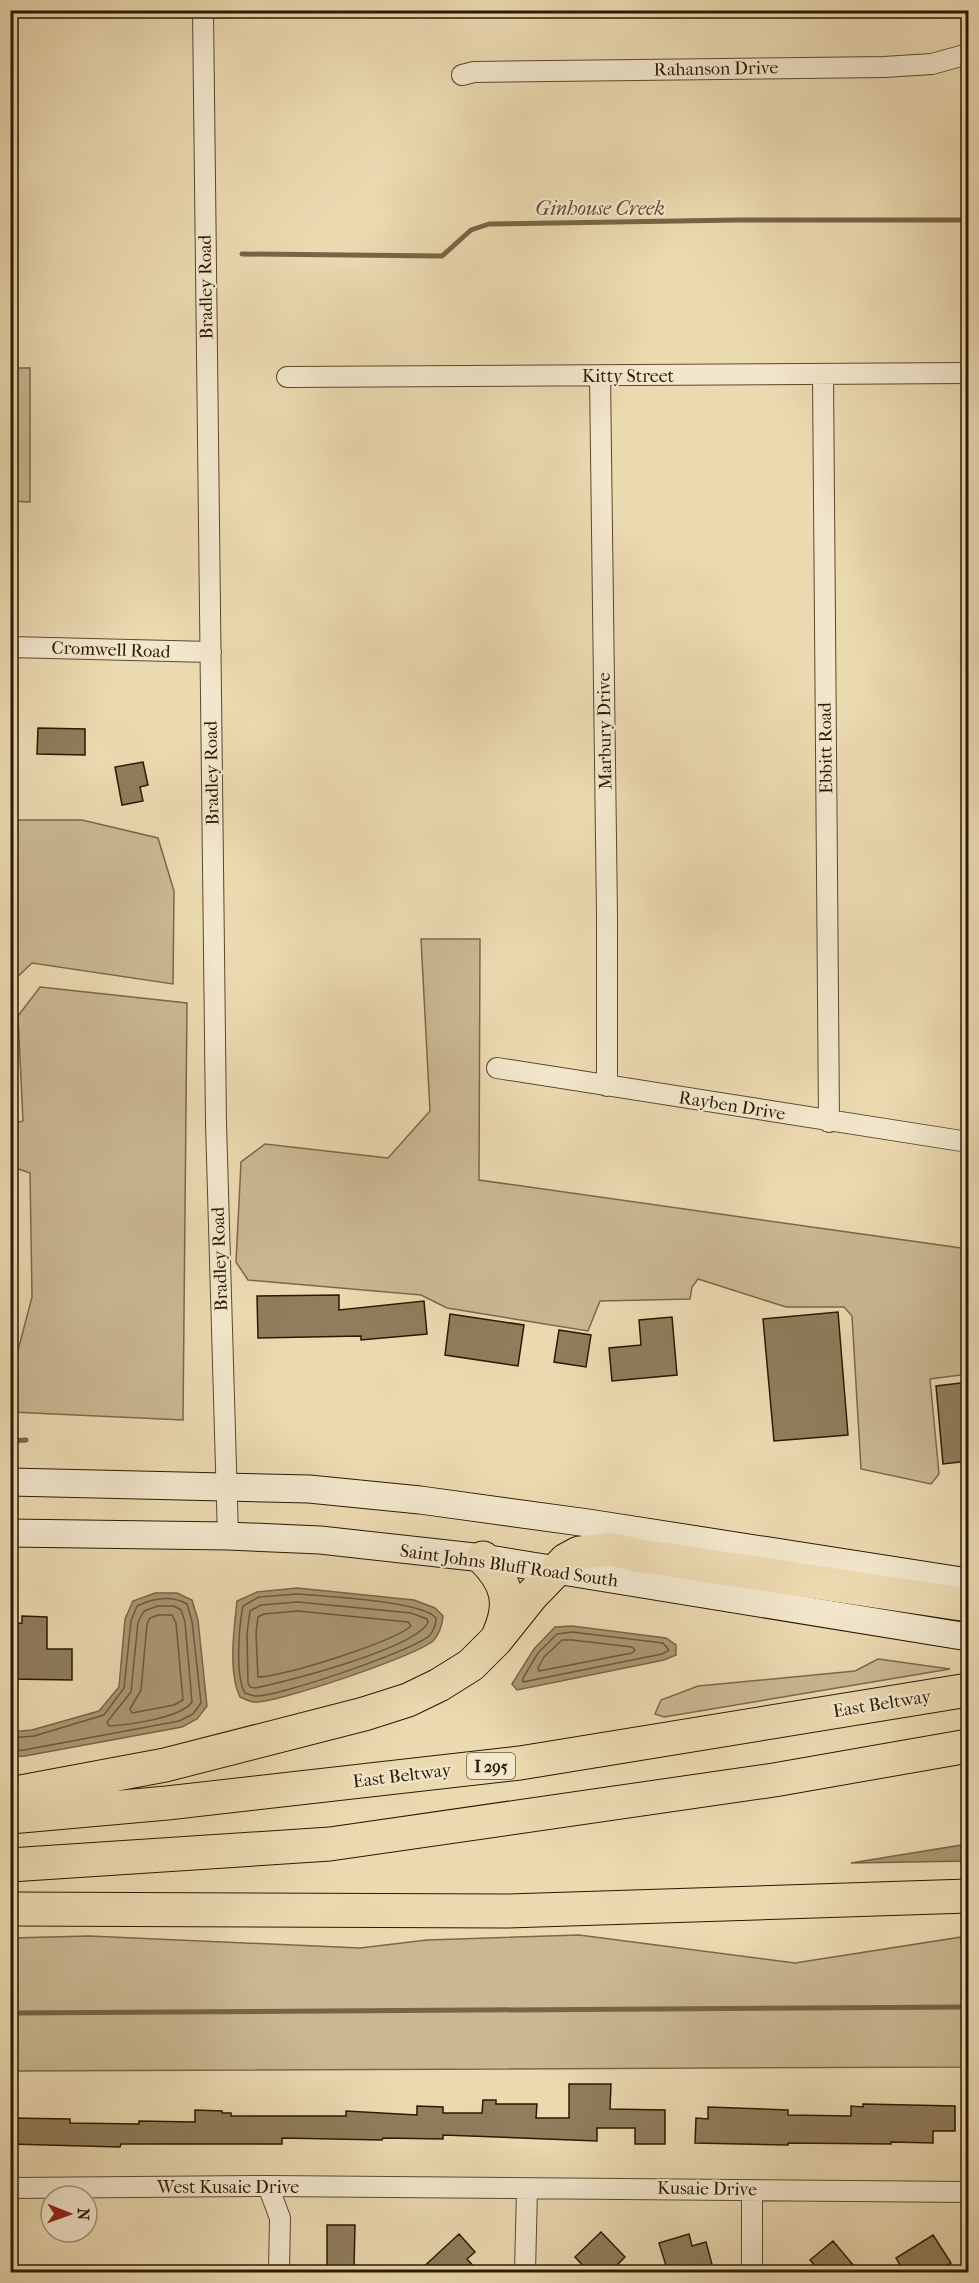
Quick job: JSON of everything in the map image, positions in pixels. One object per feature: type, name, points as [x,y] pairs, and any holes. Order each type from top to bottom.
[{"type":"highway","points":[[10,1794],[165,1765],[364,1714],[408,1700],[439,1685],[471,1665],[496,1640],[532,1595],[555,1571],[566,1560],[579,1553],[611,1549],[657,1559],[969,1605]]},
{"type":"highway","points":[[483,1558],[501,1580],[507,1601],[503,1624],[496,1640]]},
{"type":"highway","name":"East Beltway","points":[[10,1817],[167,1803],[520,1763],[969,1690]]},
{"type":"highway","points":[[10,1864],[330,1844],[762,1782],[969,1746]]},
{"type":"highway","points":[[10,1909],[507,1911],[969,1896]]},
{"type":"main road","points":[[10,1482],[309,1489],[588,1522],[969,1582]]},
{"type":"main road","name":"Saint Johns Bluff Road South","points":[[10,1533],[228,1536],[320,1540],[483,1558],[969,1637]]},
{"type":"street","name":"Bradley Road","points":[[203,10],[216,1123],[228,1536]]},
{"type":"street","name":"Rahanson Drive","points":[[462,75],[474,72],[884,67],[932,64],[969,54]]},
{"type":"street","name":"Kitty Street","points":[[287,377],[969,373]]},
{"type":"street","name":"Ebbitt Road","points":[[823,374],[828,1122]]},
{"type":"street","name":"Marbury Drive","points":[[600,376],[608,1086]]},
{"type":"street","name":"Cromwell Road","points":[[10,647],[211,652]]},
{"type":"street","name":"Rayben Drive","points":[[497,1068],[969,1143]]},
{"type":"street","name":"West Kusaie Drive","points":[[10,2188],[268,2186],[446,2188]]},
{"type":"street","points":[[268,2186],[280,2218],[279,2272]]},
{"type":"street","name":"Kusaie Drive","points":[[446,2188],[969,2192]]},
{"type":"street","points":[[525,2272],[527,2189]]},
{"type":"street","points":[[752,2190],[752,2272]]},
{"type":"shaded area","points":[[12,368],[30,368],[30,502],[11,501]]},
{"type":"shaded area","points":[[11,820],[82,820],[158,838],[174,891],[173,984],[32,963],[11,983]]},
{"type":"shaded area","points":[[421,939],[480,939],[479,1180],[968,1249],[968,1374],[930,1379],[939,1474],[931,1484],[861,1469],[852,1316],[844,1307],[786,1307],[698,1279],[692,1287],[690,1299],[600,1301],[588,1331],[447,1308],[421,1295],[248,1280],[236,1262],[241,1162],[265,1144],[388,1158],[430,1111]]},
{"type":"shaded area","points":[[40,987],[187,1003],[183,1420],[11,1412],[11,1377],[32,1297],[30,1173],[10,1166],[11,1124],[23,1121],[18,1016]]},
{"type":"shaded area","points":[[878,1659],[950,1669],[664,1717],[655,1714],[661,1700],[698,1686],[855,1671]]},
{"type":"shaded area","points":[[579,1935],[795,1963],[968,1936],[968,2067],[11,2071],[11,1938],[89,1936],[360,1948],[427,1940]]},
{"type":"water","points":[[297,1588],[414,1600],[435,1608],[443,1616],[441,1626],[433,1641],[421,1648],[345,1678],[266,1701],[253,1702],[240,1697],[236,1687],[233,1663],[237,1601],[257,1592]]},
{"type":"water","points":[[155,1593],[177,1593],[192,1600],[198,1620],[207,1706],[197,1719],[182,1727],[11,1757],[11,1732],[32,1730],[99,1711],[119,1687],[125,1619],[133,1601]]},
{"type":"water","points":[[572,1626],[666,1638],[676,1645],[676,1655],[664,1660],[517,1690],[512,1684],[534,1649],[555,1627]]},
{"type":"water","points":[[968,1844],[968,1861],[851,1863]]},
{"type":"building","points":[[38,728],[85,729],[85,755],[37,754]]},
{"type":"building","points":[[143,762],[148,785],[140,787],[143,801],[122,805],[115,767]]},
{"type":"building","points":[[339,1295],[339,1310],[424,1301],[427,1334],[361,1340],[361,1336],[258,1338],[257,1296]]},
{"type":"building","points":[[838,1312],[848,1435],[774,1441],[763,1319]]},
{"type":"building","points":[[450,1314],[524,1325],[518,1366],[445,1355]]},
{"type":"building","points":[[672,1317],[677,1375],[612,1381],[609,1348],[641,1345],[639,1320]]},
{"type":"building","points":[[559,1330],[591,1335],[586,1367],[554,1362]]},
{"type":"building","points":[[969,1382],[969,1461],[943,1464],[936,1386]]},
{"type":"building","points":[[22,1616],[47,1617],[47,1649],[72,1649],[72,1680],[10,1679],[10,1624],[22,1623]]},
{"type":"building","points":[[569,2084],[611,2084],[610,2109],[665,2110],[665,2144],[635,2144],[635,2128],[597,2128],[597,2141],[443,2135],[443,2139],[282,2138],[282,2144],[121,2144],[120,2147],[10,2144],[10,2118],[70,2119],[70,2123],[139,2124],[139,2121],[195,2122],[195,2110],[222,2111],[222,2113],[231,2113],[231,2116],[346,2116],[346,2111],[417,2115],[417,2106],[443,2107],[443,2113],[482,2113],[483,2100],[496,2100],[496,2104],[537,2104],[536,2118],[569,2118]]},
{"type":"building","points":[[863,2104],[955,2106],[955,2131],[933,2131],[933,2143],[788,2143],[788,2145],[695,2143],[696,2118],[708,2119],[708,2107],[788,2110],[788,2115],[851,2116],[851,2106],[863,2107]]},
{"type":"building","points":[[327,2225],[355,2225],[354,2268],[327,2268]]},
{"type":"building","points":[[601,2232],[625,2257],[610,2272],[589,2272],[575,2257]]},
{"type":"building","points":[[459,2234],[475,2252],[467,2259],[479,2272],[418,2272]]},
{"type":"building","points":[[689,2234],[692,2246],[706,2242],[714,2272],[668,2272],[659,2243]]},
{"type":"building","points":[[933,2235],[951,2263],[935,2272],[904,2272],[896,2258]]},
{"type":"building","points":[[833,2241],[859,2272],[821,2272],[810,2260]]},
{"type":"waterway","name":"Ginhouse Creek","points":[[242,254],[442,256],[471,230],[489,224],[738,220],[968,220]]},
{"type":"waterway","points":[[10,1441],[26,1440]]},
{"type":"waterway","points":[[10,2013],[968,2007]]}]
